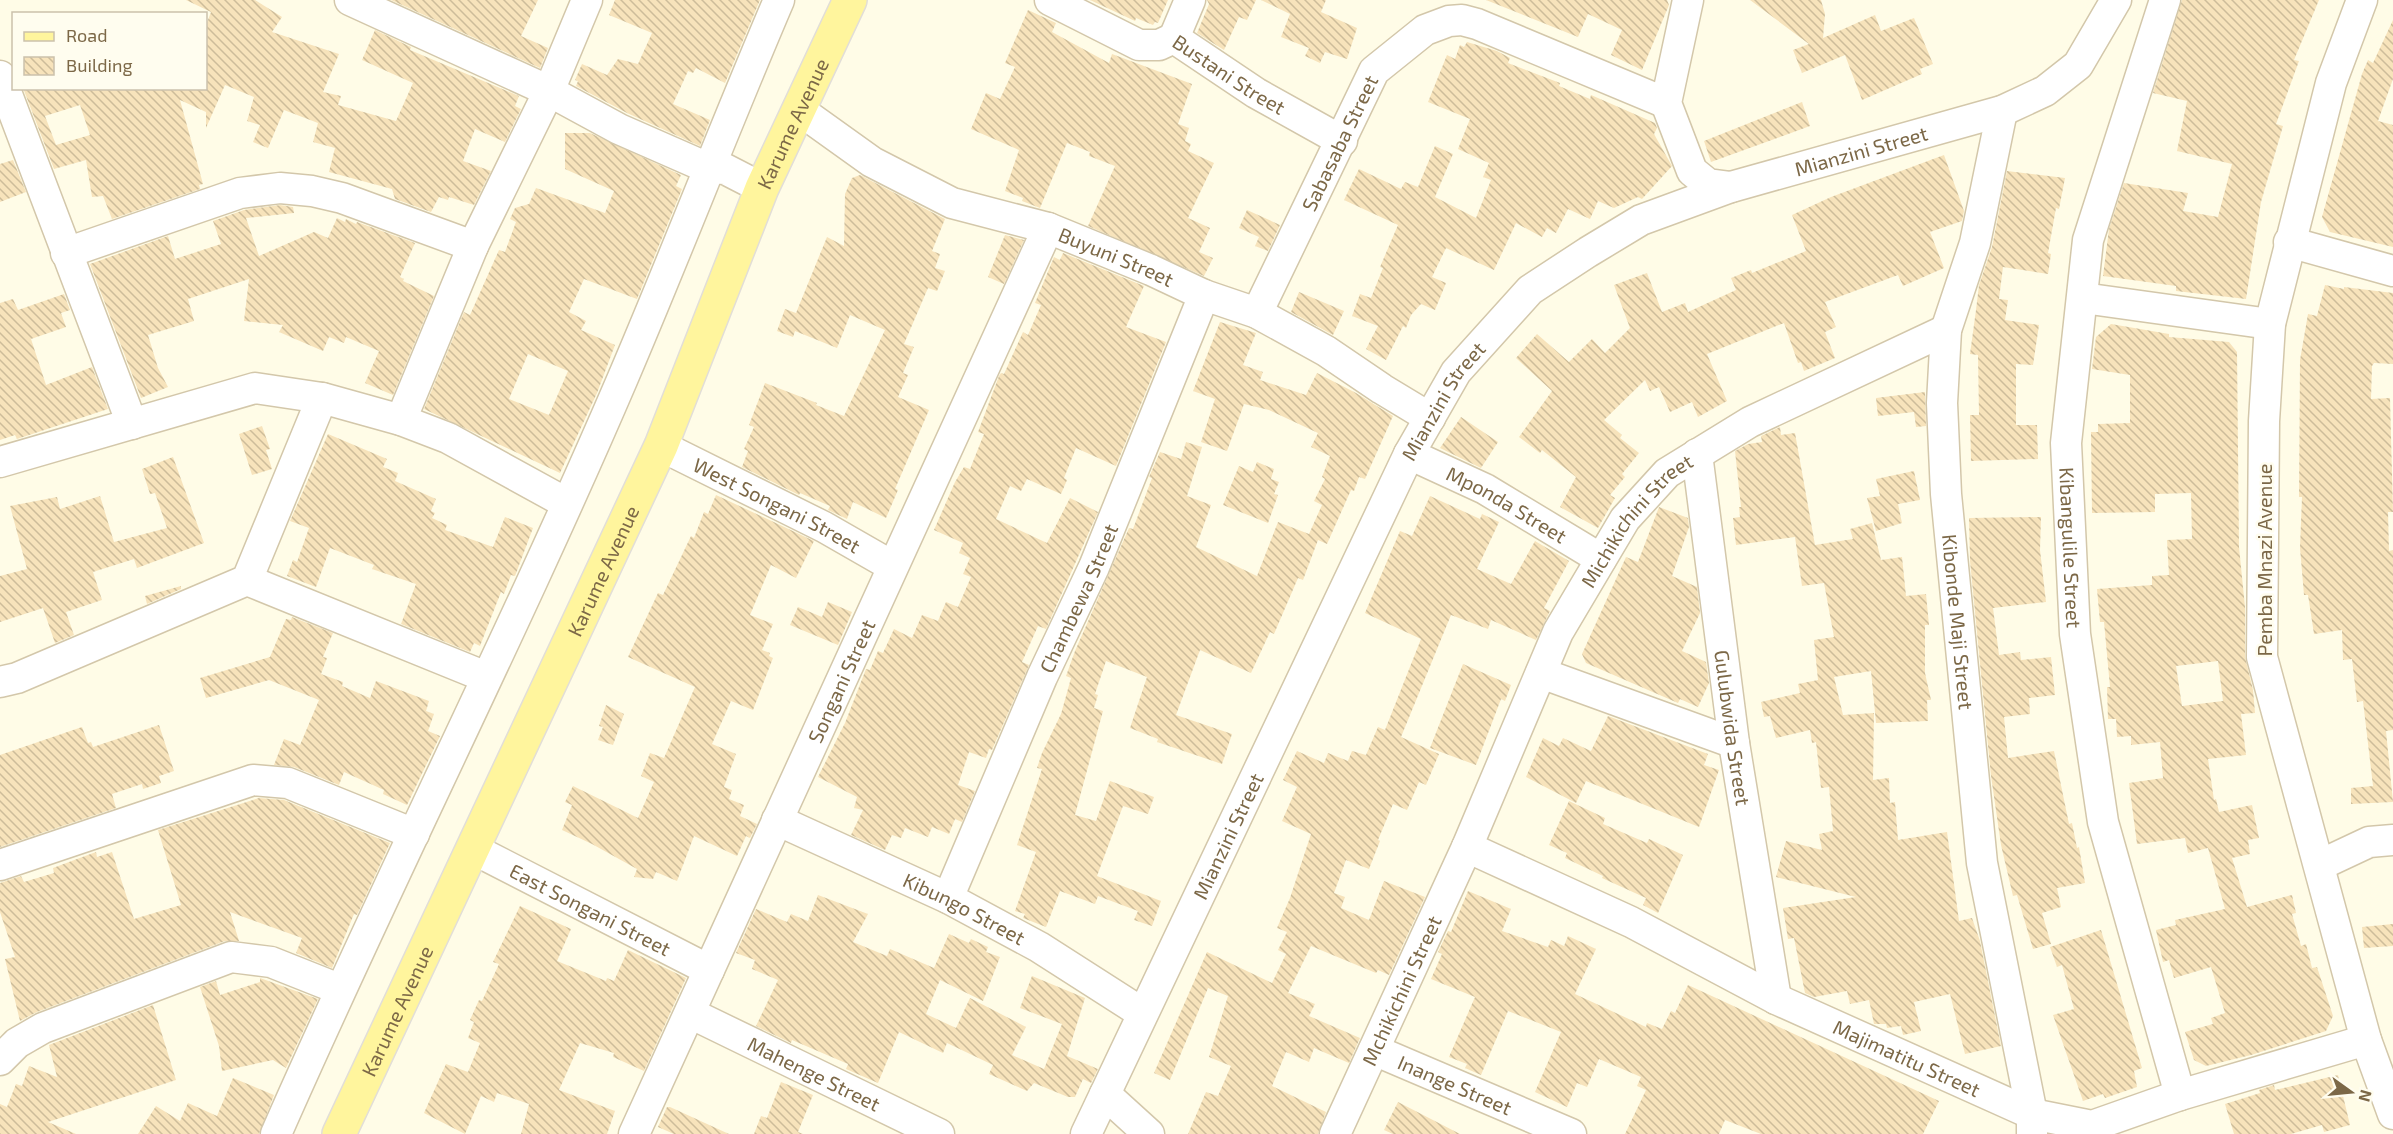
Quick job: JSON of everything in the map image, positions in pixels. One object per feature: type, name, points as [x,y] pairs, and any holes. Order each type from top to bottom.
[{"type":"main road","name":"Karume Avenue","points":[[339,1134],[661,446],[735,176],[798,109],[850,0]]},
{"type":"street","points":[[350,0],[549,91],[619,129],[735,176]]},
{"type":"street","points":[[401,420],[473,246],[549,91],[587,0]]},
{"type":"street","points":[[276,1134],[339,989],[414,834],[621,381],[735,176],[778,0]]},
{"type":"street","name":"Bustani Street","points":[[1050,0],[1139,45],[1159,45],[1174,38],[1256,93],[1342,141]]},
{"type":"street","points":[[1174,38],[1190,0]]},
{"type":"street","points":[[1688,0],[1666,103],[1692,171],[1708,184],[1731,188]]},
{"type":"street","name":"Mianzini Street","points":[[1086,1134],[1410,454],[1456,372],[1530,290],[1641,220],[1731,188],[2002,111],[2045,91],[2078,65],[2116,0]]},
{"type":"street","name":"Kibangulile Street","points":[[2165,0],[2088,240],[2066,444],[2075,634],[2103,822],[2181,1095]]},
{"type":"street","name":"Pemba Mnazi Avenue","points":[[2362,0],[2331,83],[2270,324],[2264,421],[2262,657],[2303,817],[2320,865],[2366,1040],[2393,1114]]},
{"type":"street","name":"Sabasaba Street","points":[[1257,313],[1374,71],[1425,30],[1449,21],[1462,20],[1477,24],[1666,103]]},
{"type":"street","points":[[0,76],[132,424]]},
{"type":"street","name":"Buyuni Street","points":[[798,109],[872,162],[952,203],[1048,228],[1151,270],[1204,295],[1257,313],[1326,351],[1430,418]]},
{"type":"street","name":"Kibonde Maji Street","points":[[2002,111],[1976,243],[1947,330],[1942,403],[1946,494],[1982,863],[2032,1124]]},
{"type":"street","points":[[66,253],[240,193],[280,188],[312,191],[342,198],[473,246]]},
{"type":"street","name":"Songani Street","points":[[634,1134],[1048,228]]},
{"type":"street","points":[[2289,242],[2393,271]]},
{"type":"street","name":"Chambewa Street","points":[[948,898],[1042,677],[1094,567],[1204,295]]},
{"type":"street","points":[[2083,298],[2270,324]]},
{"type":"street","name":"Michikichini Street","points":[[1467,847],[1558,632],[1625,519],[1667,472],[1750,422],[1947,330]]},
{"type":"street","points":[[0,462],[255,388],[322,398],[401,420],[448,438],[566,503]]},
{"type":"street","points":[[0,682],[17,678],[247,580],[322,398]]},
{"type":"street","name":"West Songani Street","points":[[661,446],[824,527],[892,567]]},
{"type":"street","name":"Mponda Street","points":[[1410,454],[1485,489],[1601,558]]},
{"type":"street","name":"Gulubwida Street","points":[[1696,454],[1734,743],[1776,999]]},
{"type":"street","points":[[247,580],[486,677]]},
{"type":"street","points":[[1541,672],[1734,743]]},
{"type":"street","points":[[0,865],[253,780],[288,783],[414,834]]},
{"type":"street","name":"Kibungo Street","points":[[777,820],[948,898],[1039,947],[1142,1013]]},
{"type":"street","points":[[2320,865],[2369,842],[2393,840]]},
{"type":"street","name":"Majimatitu Street","points":[[1467,847],[1631,922],[1776,999],[2032,1124],[2092,1126],[2181,1095],[2366,1040]]},
{"type":"street","name":"Mchikichini Street","points":[[1335,1134],[1467,847]]},
{"type":"street","name":"East Songani Street","points":[[473,849],[709,970]]},
{"type":"street","points":[[0,1060],[17,1043],[43,1028],[231,957],[271,962],[339,989]]},
{"type":"street","name":"Mahenge Street","points":[[690,1013],[939,1134]]},
{"type":"street","name":"Inange Street","points":[[1374,1050],[1571,1134]]},
{"type":"street","points":[[1105,1094],[1149,1134]]},
{"type":"building","points":[[186,0],[255,0],[282,17],[272,32],[339,54],[323,92],[341,96],[338,105],[396,121],[413,83],[362,60],[375,30],[411,47],[410,50],[519,96],[515,106],[521,109],[505,142],[475,129],[463,161],[491,171],[474,205],[449,197],[448,200],[439,197],[431,212],[395,199],[392,189],[329,172],[335,148],[313,142],[318,123],[284,110],[268,148],[253,142],[260,125],[247,121],[254,97],[225,85],[206,128],[206,112],[180,100],[203,184],[199,185],[200,189],[112,219],[103,196],[92,197],[86,160],[54,169],[24,90],[207,90],[207,22],[211,12]],"holes":[[[80,105],[90,135],[56,145],[45,116]]]},
{"type":"building","points":[[391,0],[538,0],[521,36],[548,48],[540,68]]},
{"type":"building","points":[[615,0],[760,0],[725,83],[696,68],[693,73],[688,71],[673,104],[710,120],[700,146],[627,113],[576,86],[578,81],[575,80],[582,64],[607,75],[618,59],[638,64],[652,33],[609,15]]},
{"type":"building","points":[[1090,0],[1168,0],[1158,23],[1155,22],[1153,25],[1136,18],[1135,21]]},
{"type":"building","points":[[1207,0],[1256,0],[1247,20],[1239,17],[1224,50],[1197,33],[1209,4]]},
{"type":"building","points":[[1261,0],[1326,0],[1321,12],[1357,28],[1347,59],[1325,52],[1320,63],[1305,56],[1309,48],[1281,37],[1290,14]]},
{"type":"building","points":[[1486,0],[1667,0],[1669,5],[1642,70],[1611,55],[1622,30],[1588,14],[1578,37]]},
{"type":"building","points":[[1750,0],[1821,0],[1825,14],[1823,38],[1875,15],[1881,31],[1914,18],[1933,64],[1920,69],[1922,74],[1862,100],[1845,55],[1802,73],[1793,50],[1809,44]]},
{"type":"building","points":[[2182,0],[2319,0],[2294,60],[2299,61],[2276,124],[2283,126],[2261,202],[2246,299],[2176,291],[2176,286],[2103,276],[2109,229],[2124,183],[2188,193],[2183,211],[2218,217],[2232,164],[2177,151],[2187,101],[2153,93]]},
{"type":"building","points":[[1028,10],[1056,23],[1052,32],[1109,63],[1112,54],[1192,84],[1178,124],[1189,128],[1185,141],[1191,144],[1188,151],[1214,163],[1188,218],[1210,228],[1199,252],[1213,258],[1204,276],[1088,226],[1115,166],[1089,156],[1090,152],[1067,143],[1040,208],[1005,191],[1019,150],[971,129],[986,93],[1000,99],[1015,67],[1005,63]]},
{"type":"building","points":[[2393,20],[2393,79],[2378,121],[2393,125],[2393,247],[2330,232],[2322,217],[2362,74],[2368,60],[2373,63]]},
{"type":"building","points":[[1467,42],[1497,51],[1510,58],[1508,63],[1560,83],[1559,86],[1590,99],[1591,95],[1655,123],[1657,128],[1654,134],[1672,166],[1642,199],[1638,197],[1614,208],[1598,201],[1590,219],[1568,209],[1556,233],[1547,228],[1542,237],[1516,223],[1494,270],[1446,248],[1432,277],[1446,283],[1435,310],[1421,304],[1411,315],[1406,328],[1403,326],[1386,360],[1366,349],[1378,326],[1352,316],[1360,294],[1371,298],[1383,268],[1380,267],[1398,225],[1344,200],[1359,169],[1401,189],[1405,182],[1418,187],[1435,146],[1453,154],[1435,197],[1476,218],[1491,180],[1483,177],[1489,163],[1458,149],[1470,119],[1428,102],[1447,55],[1455,59],[1460,45],[1464,47]]},
{"type":"building","points":[[1802,102],[1810,126],[1711,162],[1704,141]]},
{"type":"building","points":[[565,133],[590,133],[681,175],[676,186],[682,189],[637,299],[584,279],[569,312],[586,321],[581,330],[615,345],[597,393],[560,473],[424,409],[464,312],[470,315],[499,250],[505,252],[516,222],[510,219],[515,208],[529,204],[536,188],[605,213],[614,191],[565,169]],"holes":[[[528,354],[568,371],[549,415],[509,399]]]},
{"type":"building","points":[[1944,155],[1964,211],[1962,221],[1930,232],[1944,268],[1903,286],[1898,275],[1825,302],[1836,327],[1825,332],[1835,358],[1804,371],[1801,362],[1798,363],[1784,323],[1707,354],[1727,401],[1698,417],[1692,402],[1670,412],[1659,387],[1650,391],[1645,380],[1604,420],[1622,435],[1620,438],[1639,453],[1622,474],[1625,477],[1610,495],[1615,498],[1598,528],[1560,507],[1576,477],[1542,450],[1540,453],[1519,437],[1552,391],[1516,358],[1537,334],[1569,362],[1592,339],[1605,353],[1630,328],[1614,285],[1647,273],[1662,312],[1685,303],[1688,312],[1736,290],[1731,278],[1751,270],[1752,273],[1806,251],[1792,215],[1831,197]]},
{"type":"building","points":[[13,160],[26,192],[0,202],[0,164]]},
{"type":"building","points":[[2007,171],[2065,178],[2059,209],[2056,208],[2048,253],[2051,254],[2048,274],[2003,267],[1999,299],[2008,300],[2005,320],[2039,325],[2033,365],[2016,364],[2016,425],[2037,425],[2038,459],[1971,461],[1970,415],[1979,415],[1978,355],[1970,354],[1979,285],[1992,247]]},
{"type":"building","points":[[860,175],[945,219],[932,251],[940,254],[935,268],[945,271],[937,291],[928,288],[904,344],[914,347],[903,373],[908,375],[898,397],[929,410],[895,489],[898,490],[886,518],[853,502],[847,519],[828,510],[830,506],[800,493],[799,495],[742,467],[748,451],[744,449],[754,427],[749,425],[765,383],[844,416],[885,330],[850,315],[837,348],[795,331],[793,337],[777,331],[785,309],[796,313],[827,237],[844,246],[845,194],[852,178]]},
{"type":"building","points":[[280,205],[293,207],[294,213],[246,218],[259,256],[314,232],[328,238],[337,218],[345,222],[346,219],[356,224],[357,222],[415,243],[400,277],[404,279],[403,281],[434,296],[393,395],[365,383],[379,351],[346,337],[344,343],[329,337],[323,351],[279,332],[283,325],[244,321],[249,279],[188,299],[194,321],[148,335],[158,368],[168,387],[141,398],[90,264],[168,236],[175,259],[221,244],[213,221],[244,210]]},
{"type":"building","points":[[1247,210],[1280,225],[1268,251],[1255,246],[1259,237],[1239,228]]},
{"type":"building","points":[[1005,235],[1024,240],[1004,284],[988,277]]},
{"type":"building","points":[[1063,253],[1144,286],[1126,327],[1166,342],[1116,466],[1076,448],[1064,478],[1067,480],[1061,494],[1027,479],[1021,491],[1010,486],[996,519],[1047,543],[1070,498],[1098,512],[1046,629],[1038,626],[1022,662],[1029,665],[992,750],[989,749],[986,758],[969,752],[958,785],[975,791],[962,822],[955,819],[949,834],[932,827],[928,837],[905,828],[901,838],[892,835],[885,850],[851,835],[863,810],[854,808],[857,797],[818,777],[845,723],[866,669],[870,670],[878,651],[883,653],[894,629],[912,638],[922,615],[938,621],[946,602],[958,607],[971,577],[963,574],[970,558],[959,553],[963,543],[934,530],[955,482],[964,467],[970,469],[984,434],[978,432],[999,376],[1001,373],[1004,374],[1023,332],[1028,335],[1041,305],[1035,303],[1054,257],[1060,260]]},
{"type":"building","points":[[2325,285],[2393,293],[2393,364],[2374,363],[2372,366],[2371,399],[2390,398],[2393,512],[2388,512],[2389,551],[2393,550],[2393,730],[2386,731],[2393,802],[2351,804],[2351,788],[2373,786],[2363,701],[2357,702],[2352,659],[2343,660],[2342,630],[2314,634],[2308,595],[2304,595],[2300,548],[2302,497],[2299,497],[2300,360],[2308,314],[2317,316]]},
{"type":"building","points":[[1299,292],[1344,311],[1333,335],[1291,312]]},
{"type":"building","points":[[64,294],[70,310],[61,313],[66,327],[31,339],[46,385],[92,367],[108,409],[17,439],[15,435],[0,440],[0,303],[13,299],[18,310]]},
{"type":"building","points":[[1220,322],[1256,333],[1243,365],[1263,372],[1260,380],[1306,395],[1317,373],[1393,416],[1365,479],[1359,477],[1354,491],[1351,490],[1327,544],[1318,540],[1303,580],[1298,578],[1274,634],[1270,632],[1251,673],[1200,650],[1176,715],[1232,734],[1222,764],[1157,742],[1158,739],[1130,728],[1147,677],[1106,661],[1095,694],[1098,695],[1094,708],[1103,711],[1075,815],[1096,821],[1110,781],[1154,797],[1148,814],[1123,806],[1097,876],[1161,901],[1152,926],[1134,920],[1138,911],[1098,896],[1095,904],[1060,891],[1046,927],[1023,918],[1025,914],[1015,911],[1036,852],[1017,845],[1042,769],[1037,768],[1042,753],[1061,714],[1071,678],[1066,676],[1075,651],[1129,528],[1133,529],[1152,478],[1149,477],[1160,452],[1181,459],[1186,442],[1202,447],[1187,496],[1211,505],[1196,547],[1257,576],[1278,522],[1309,534],[1322,505],[1314,501],[1325,479],[1322,477],[1330,456],[1311,447],[1318,433],[1269,410],[1244,404],[1227,451],[1201,442],[1215,399],[1193,391]]},
{"type":"building","points":[[2111,324],[2169,334],[2169,337],[2229,342],[2237,352],[2239,547],[2245,607],[2245,657],[2253,690],[2255,713],[2241,714],[2246,755],[2208,759],[2214,800],[2216,799],[2219,812],[2252,805],[2259,838],[2248,840],[2250,854],[2232,858],[2247,907],[2292,895],[2296,913],[2292,914],[2301,946],[2306,944],[2312,968],[2317,967],[2333,1016],[2326,1031],[2251,1055],[2206,1066],[2194,1060],[2185,1032],[2213,1024],[2211,1018],[2225,1013],[2211,967],[2174,978],[2169,960],[2163,962],[2156,930],[2176,925],[2175,920],[2225,909],[2208,848],[2188,853],[2185,838],[2137,844],[2129,783],[2163,778],[2160,742],[2131,745],[2131,736],[2117,737],[2116,719],[2108,719],[2107,687],[2110,687],[2104,622],[2100,622],[2097,589],[2152,585],[2152,576],[2169,575],[2167,540],[2192,539],[2191,493],[2155,494],[2155,512],[2092,513],[2091,432],[2098,432],[2098,424],[2130,423],[2130,375],[2092,369],[2096,337]],"holes":[[[2218,661],[2223,701],[2182,706],[2176,666]]]},
{"type":"building","points":[[1925,392],[1926,426],[1916,427],[1914,412],[1878,416],[1876,398]]},
{"type":"building","points":[[1461,417],[1498,442],[1481,468],[1440,448]]},
{"type":"building","points":[[262,426],[270,449],[266,450],[272,469],[252,475],[239,434]]},
{"type":"building","points":[[1780,427],[1781,435],[1795,433],[1815,545],[1853,539],[1850,529],[1872,523],[1881,560],[1902,557],[1906,596],[1926,594],[1929,625],[1925,625],[1925,673],[1931,700],[1927,700],[1928,721],[1876,723],[1871,671],[1834,677],[1843,715],[1874,713],[1873,780],[1889,778],[1890,803],[1895,802],[1898,840],[1947,832],[1959,921],[1972,918],[1980,941],[2001,1046],[1965,1054],[1950,994],[1914,1002],[1921,1031],[1903,1035],[1901,1026],[1887,1028],[1886,1024],[1874,1024],[1869,1000],[1850,1004],[1847,991],[1814,997],[1805,993],[1794,938],[1788,939],[1783,908],[1856,897],[1776,877],[1786,841],[1822,850],[1819,834],[1833,831],[1829,787],[1821,788],[1816,742],[1812,743],[1810,730],[1776,738],[1770,716],[1764,717],[1761,702],[1800,693],[1798,684],[1818,680],[1814,640],[1834,637],[1824,583],[1802,586],[1795,537],[1736,545],[1733,518],[1740,517],[1739,507],[1741,507],[1735,451],[1748,444],[1762,442],[1761,436]]},
{"type":"building","points":[[328,434],[387,459],[383,467],[398,473],[395,481],[436,499],[431,511],[435,513],[432,518],[447,525],[445,530],[493,547],[505,517],[533,528],[515,576],[511,575],[504,594],[501,592],[480,646],[474,643],[470,652],[401,624],[416,584],[372,569],[374,565],[330,548],[316,587],[287,576],[293,560],[297,562],[309,528],[290,521]]},
{"type":"building","points":[[173,457],[204,543],[137,568],[134,559],[93,572],[102,600],[66,612],[74,635],[55,643],[43,608],[0,622],[0,576],[27,569],[10,506],[57,497],[60,509],[100,496],[114,542],[167,528],[155,493],[150,494],[142,469]]},
{"type":"building","points":[[1257,462],[1274,469],[1271,479],[1279,482],[1274,494],[1278,495],[1268,523],[1223,505],[1239,466],[1253,472]]},
{"type":"building","points":[[1914,471],[1920,500],[1898,504],[1902,523],[1876,531],[1867,498],[1880,496],[1876,479]]},
{"type":"building","points":[[716,495],[814,541],[796,578],[771,565],[750,615],[773,624],[762,650],[770,653],[769,656],[773,658],[753,710],[731,701],[712,744],[736,754],[724,787],[732,790],[729,799],[744,805],[740,816],[757,824],[750,838],[746,836],[737,856],[694,836],[677,881],[656,872],[653,879],[634,877],[637,869],[562,830],[572,805],[565,802],[573,786],[638,818],[654,782],[641,776],[650,753],[664,758],[695,687],[628,657],[658,593],[663,595],[691,536],[694,538],[704,512],[708,514]]},
{"type":"building","points":[[1430,496],[1480,519],[1482,514],[1499,522],[1477,569],[1511,584],[1535,541],[1569,561],[1544,608],[1550,611],[1536,640],[1491,620],[1488,629],[1451,615],[1401,737],[1439,754],[1426,785],[1419,782],[1407,810],[1393,804],[1369,869],[1346,860],[1334,893],[1345,897],[1341,908],[1369,920],[1384,881],[1425,897],[1389,975],[1378,970],[1376,973],[1311,946],[1288,993],[1315,1004],[1309,1016],[1360,1038],[1349,1063],[1314,1048],[1309,1062],[1286,1052],[1272,1086],[1326,1112],[1318,1134],[1188,1134],[1206,1092],[1218,1096],[1231,1066],[1209,1057],[1228,996],[1208,988],[1170,1080],[1154,1073],[1207,952],[1272,983],[1286,954],[1278,950],[1287,932],[1277,928],[1290,898],[1311,834],[1282,821],[1297,787],[1283,780],[1297,751],[1324,763],[1328,753],[1348,761],[1352,751],[1366,755],[1378,727],[1385,730],[1421,639],[1365,613],[1400,531],[1412,536]]},
{"type":"building","points":[[1659,507],[1688,518],[1689,527],[1672,576],[1697,587],[1700,613],[1682,651],[1706,662],[1709,683],[1698,707],[1680,699],[1678,703],[1586,663],[1582,654],[1626,557],[1638,562]]},
{"type":"building","points":[[2041,517],[2040,550],[2046,602],[1993,608],[1999,655],[2020,652],[2021,660],[2051,657],[2055,695],[2029,698],[2030,714],[2004,717],[2008,758],[2054,751],[2069,824],[2072,823],[2077,848],[2079,847],[2085,883],[2057,888],[2061,907],[2042,913],[2051,944],[2033,949],[2017,895],[2013,896],[2001,845],[1991,776],[1970,561],[1969,518]]},
{"type":"building","points":[[181,586],[181,589],[147,604],[145,596]]},
{"type":"building","points":[[828,602],[852,612],[838,645],[790,625],[798,607],[822,617]]},
{"type":"building","points":[[292,617],[333,633],[323,657],[327,658],[321,674],[343,682],[342,686],[370,698],[376,681],[429,701],[426,711],[434,714],[428,731],[440,736],[407,805],[383,794],[384,790],[344,772],[339,785],[294,767],[274,765],[284,739],[300,745],[319,700],[269,680],[206,698],[200,678],[270,657],[286,619],[291,620]]},
{"type":"building","points":[[1463,664],[1511,685],[1505,701],[1501,699],[1476,765],[1430,748]]},
{"type":"building","points":[[606,705],[624,714],[613,745],[598,740],[603,727],[599,726]]},
{"type":"building","points":[[1608,716],[1708,754],[1704,765],[1719,770],[1699,827],[1586,781],[1576,803],[1526,777],[1543,738],[1559,746],[1563,738],[1591,751]]},
{"type":"building","points":[[159,725],[174,771],[159,776],[161,783],[143,789],[142,784],[112,794],[116,808],[0,847],[0,755],[82,727],[88,743],[91,742],[93,747]]},
{"type":"building","points":[[259,798],[284,800],[390,843],[357,915],[354,914],[332,968],[296,953],[302,938],[230,912],[239,941],[225,941],[37,1012],[20,1021],[5,959],[15,957],[0,912],[0,883],[21,876],[24,882],[54,873],[53,868],[96,852],[97,857],[112,852],[134,919],[181,905],[158,830]]},
{"type":"building","points":[[1569,801],[1605,818],[1603,824],[1647,843],[1649,839],[1683,855],[1658,913],[1643,905],[1646,898],[1565,858],[1567,853],[1549,845]]},
{"type":"building","points":[[1468,891],[1511,909],[1502,931],[1548,947],[1551,940],[1564,946],[1568,936],[1596,949],[1575,994],[1646,1027],[1647,1023],[1662,1029],[1671,1011],[1675,1013],[1688,985],[1939,1101],[1923,1134],[1761,1134],[1725,1120],[1719,1134],[1625,1134],[1646,1090],[1637,1086],[1641,1077],[1599,1059],[1587,1087],[1577,1083],[1567,1107],[1535,1092],[1561,1032],[1508,1011],[1481,1075],[1465,1068],[1467,1064],[1449,1057],[1475,997],[1431,979],[1442,954],[1438,952],[1448,931],[1451,932]]},
{"type":"building","points":[[818,895],[868,914],[853,942],[887,956],[890,949],[934,968],[949,934],[969,943],[971,939],[988,947],[986,952],[1000,957],[983,1001],[940,980],[926,1014],[956,1028],[970,998],[1026,1027],[1012,1055],[1044,1069],[1062,1024],[1020,1008],[1032,976],[1085,998],[1067,1056],[1098,1069],[1091,1083],[1083,1079],[1075,1097],[1068,1097],[1034,1083],[1027,1091],[989,1074],[993,1065],[947,1043],[943,1053],[899,1032],[878,1083],[846,1069],[848,1064],[792,1040],[791,1043],[756,1026],[778,980],[752,969],[755,960],[736,953],[756,909],[787,922],[791,914],[808,921]]},
{"type":"building","points":[[520,906],[571,929],[557,961],[606,981],[607,978],[614,981],[628,950],[686,978],[644,1071],[613,1057],[614,1053],[580,1043],[559,1090],[615,1111],[607,1134],[521,1134],[529,1104],[497,1093],[494,1102],[481,1096],[465,1134],[424,1113],[446,1064],[468,1072],[480,1043],[468,1038],[474,1022],[470,1020],[479,1000],[482,1001],[499,964],[493,962]]},
{"type":"building","points":[[2393,924],[2393,946],[2364,948],[2362,927]]},
{"type":"building","points":[[2101,930],[2142,1068],[2134,1071],[2137,1087],[2105,1098],[2103,1094],[2083,1101],[2053,1015],[2074,1009],[2062,965],[2057,967],[2050,947]]},
{"type":"building","points":[[260,978],[318,999],[286,1068],[273,1060],[222,1071],[219,1046],[200,987],[216,981],[220,995],[260,982]]},
{"type":"building","points":[[153,1005],[176,1080],[48,1122],[76,1134],[0,1134],[0,1104],[7,1107],[16,1084],[22,1086],[29,1066],[57,1077],[49,1045]]},
{"type":"building","points":[[2338,1075],[2350,1125],[2324,1132],[2322,1125],[2291,1134],[2234,1134],[2225,1104],[2260,1093],[2259,1090],[2274,1085],[2275,1090]]},
{"type":"building","points":[[233,1078],[274,1095],[259,1134],[138,1134],[156,1106],[180,1121],[188,1103],[217,1116]]},
{"type":"building","points":[[781,1082],[813,1095],[798,1132],[803,1134],[754,1134],[761,1116],[767,1118]]},
{"type":"building","points":[[1398,1102],[1460,1134],[1393,1134],[1384,1130]]},
{"type":"building","points":[[667,1107],[729,1134],[674,1134],[658,1127]]}]
